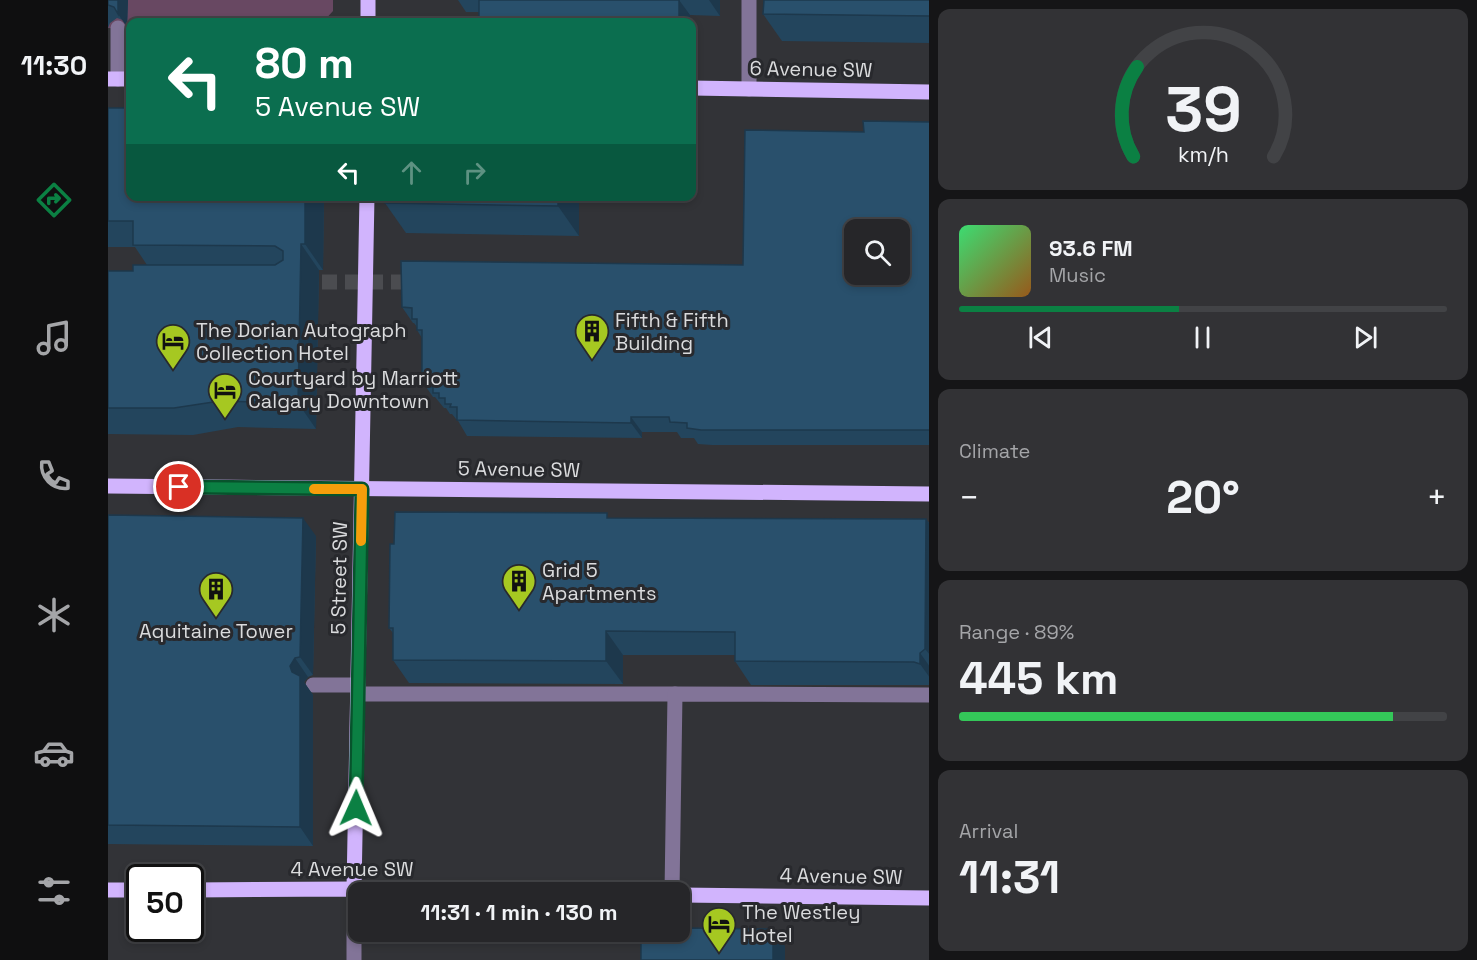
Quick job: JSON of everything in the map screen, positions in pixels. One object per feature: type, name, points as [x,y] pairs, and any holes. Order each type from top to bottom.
[{"type":"main road","points":[[368,0],[368,18]]},
{"type":"main road","name":"6 Avenue SW","points":[[696,88],[929,92]]},
{"type":"main road","name":"5 Street SW","points":[[354,882],[367,201]]},
{"type":"main road","name":"5 Avenue SW","points":[[108,486],[929,495]]},
{"type":"main road","points":[[108,890],[126,890]]},
{"type":"main road","name":"4 Avenue SW","points":[[204,890],[348,890]]},
{"type":"main road","name":"4 Avenue SW","points":[[690,895],[929,898]]},
{"type":"street","points":[[749,0],[749,89]]},
{"type":"street","points":[[118,28],[119,79]]},
{"type":"street","points":[[313,685],[358,690],[929,695]]},
{"type":"street","points":[[672,882],[675,694]]},
{"type":"street","name":"5 Street SW","points":[[354,942],[354,960]]},
{"type":"shaded area","points":[[108,0],[333,0],[333,11],[327,18],[126,18],[126,29],[108,28]]},
{"type":"building","points":[[108,0],[118,0],[118,14],[114,7],[108,5]]},
{"type":"building","points":[[479,0],[679,0],[679,18],[479,18]]},
{"type":"building","points":[[764,0],[929,0],[929,16],[763,14]]},
{"type":"building","points":[[108,108],[126,108],[126,201],[305,201],[305,244],[301,244],[298,403],[220,401],[174,408],[108,408],[108,271],[133,271],[133,265],[275,265],[283,260],[283,251],[275,246],[133,245],[133,221],[108,221]]},
{"type":"building","points":[[863,121],[929,122],[929,430],[701,430],[687,428],[687,423],[670,422],[669,417],[631,417],[631,423],[457,420],[457,407],[445,404],[445,398],[439,398],[439,393],[433,393],[433,387],[428,387],[428,381],[422,381],[422,330],[417,330],[417,319],[412,319],[412,308],[402,307],[401,261],[743,265],[745,130],[864,132]]},
{"type":"building","points":[[385,201],[558,201],[558,206],[385,203]]},
{"type":"building","points":[[395,512],[607,513],[607,518],[926,519],[925,649],[920,653],[920,664],[914,662],[735,661],[735,632],[606,631],[606,661],[393,660],[393,628],[389,628],[390,544],[394,544]]},
{"type":"building","points":[[108,515],[303,518],[300,657],[295,658],[290,666],[292,672],[300,676],[300,827],[108,825]]},
{"type":"building","points":[[690,928],[773,929],[773,960],[641,960],[641,942],[690,942]]},
{"type":"tunnel","points":[[299,282],[422,282]]},
{"type":"slow traffic","points":[[314,489],[362,489],[361,541]]},
{"type":"place","name":"Fifth & Fifth Building","points":[[592,360]]},
{"type":"place","name":"The Dorian Autograph Collection Hotel","points":[[173,370]]},
{"type":"place","name":"Courtyard by Marriott Calgary Downtown","points":[[225,419]]},
{"type":"place","name":"Grid 5 Apartments","points":[[519,610]]},
{"type":"place","name":"Aquitaine Tower","points":[[216,618]]},
{"type":"place","name":"The Westley Hotel","points":[[719,953]]},
{"type":"route","points":[[179,487],[362,489],[356,808]]}]
